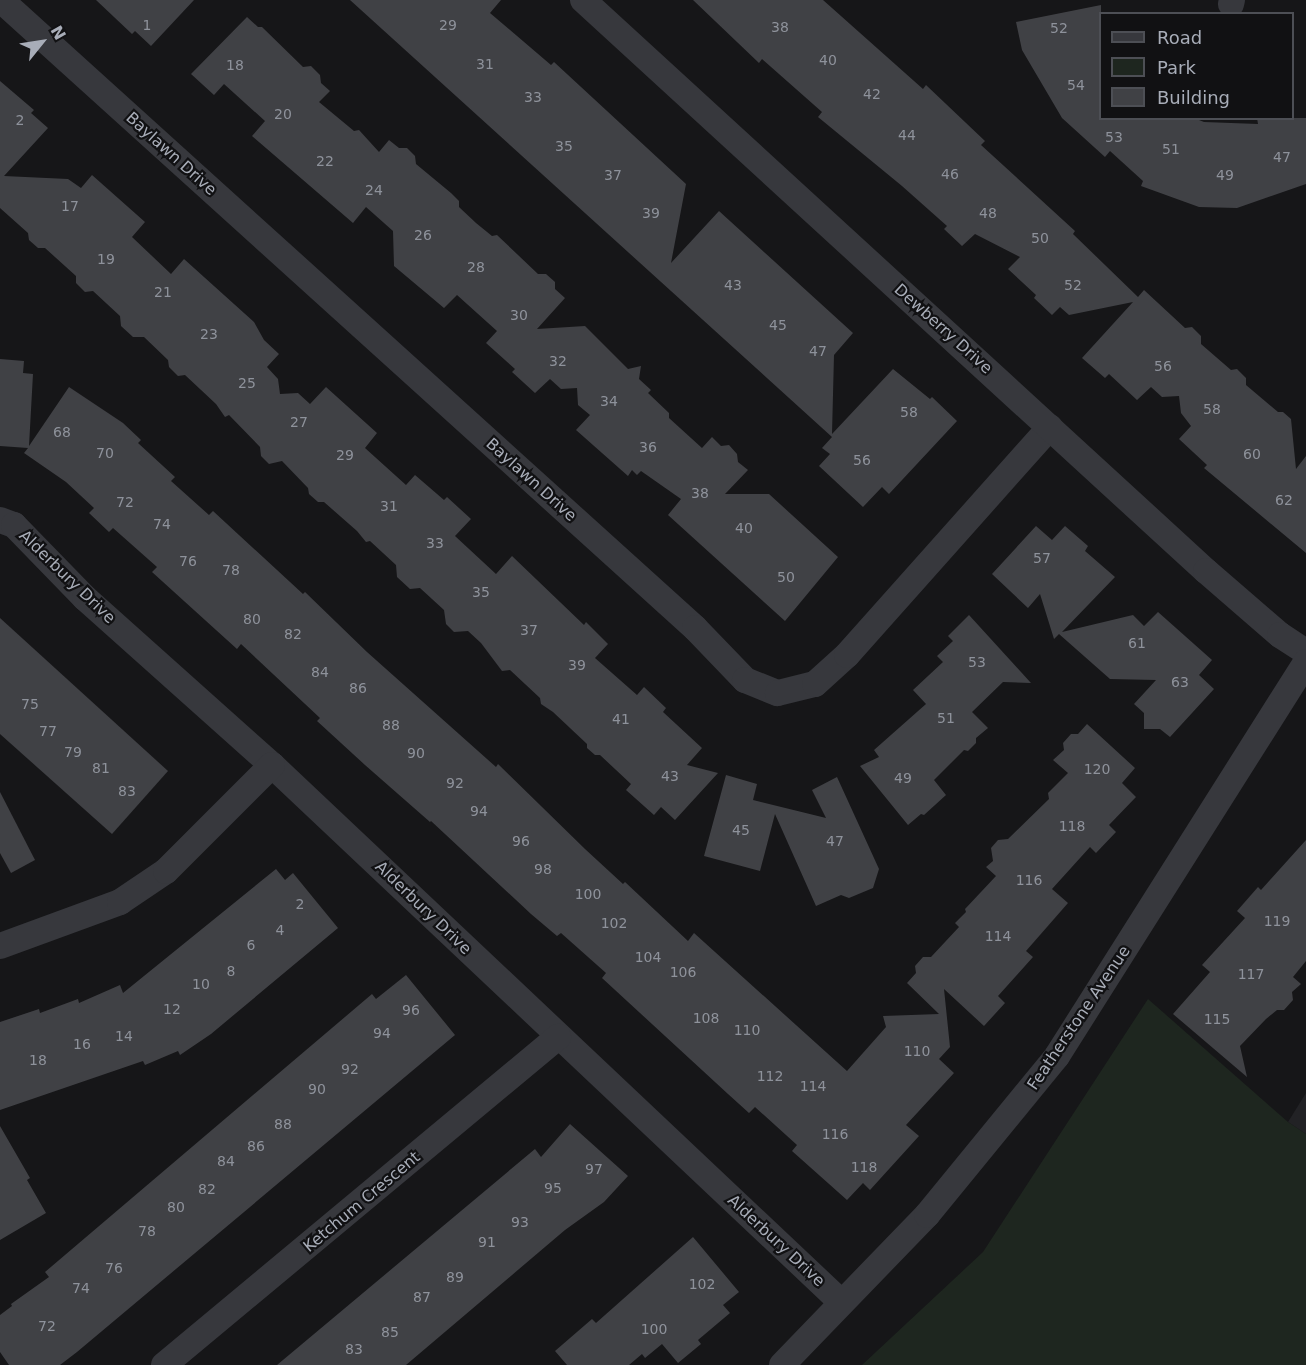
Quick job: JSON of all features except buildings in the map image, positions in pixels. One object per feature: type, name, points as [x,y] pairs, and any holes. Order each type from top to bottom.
[{"type":"street","name":"Baylawn Drive","points":[[1,0],[695,628],[745,680],[778,693],[815,684],[848,655],[1050,427]]},
{"type":"street","name":"Dewberry Drive","points":[[583,0],[1206,571],[1280,635],[1306,652]]},
{"type":"street","name":"Alderbury Drive","points":[[0,520],[14,525],[85,598],[272,765],[841,1302]]},
{"type":"street","name":"Featherstone Avenue","points":[[782,1365],[943,1196],[1057,1056],[1306,662]]},
{"type":"street","points":[[0,946],[120,902],[166,871],[272,765]]},
{"type":"street","name":"Ketchum Crescent","points":[[164,1365],[558,1037]]},
{"type":"shaded area","points":[[1306,1093],[1306,1134],[1288,1122]]},
{"type":"green space","points":[[1148,999],[1288,1122],[1306,1134],[1306,1365],[862,1365],[983,1252]]}]
